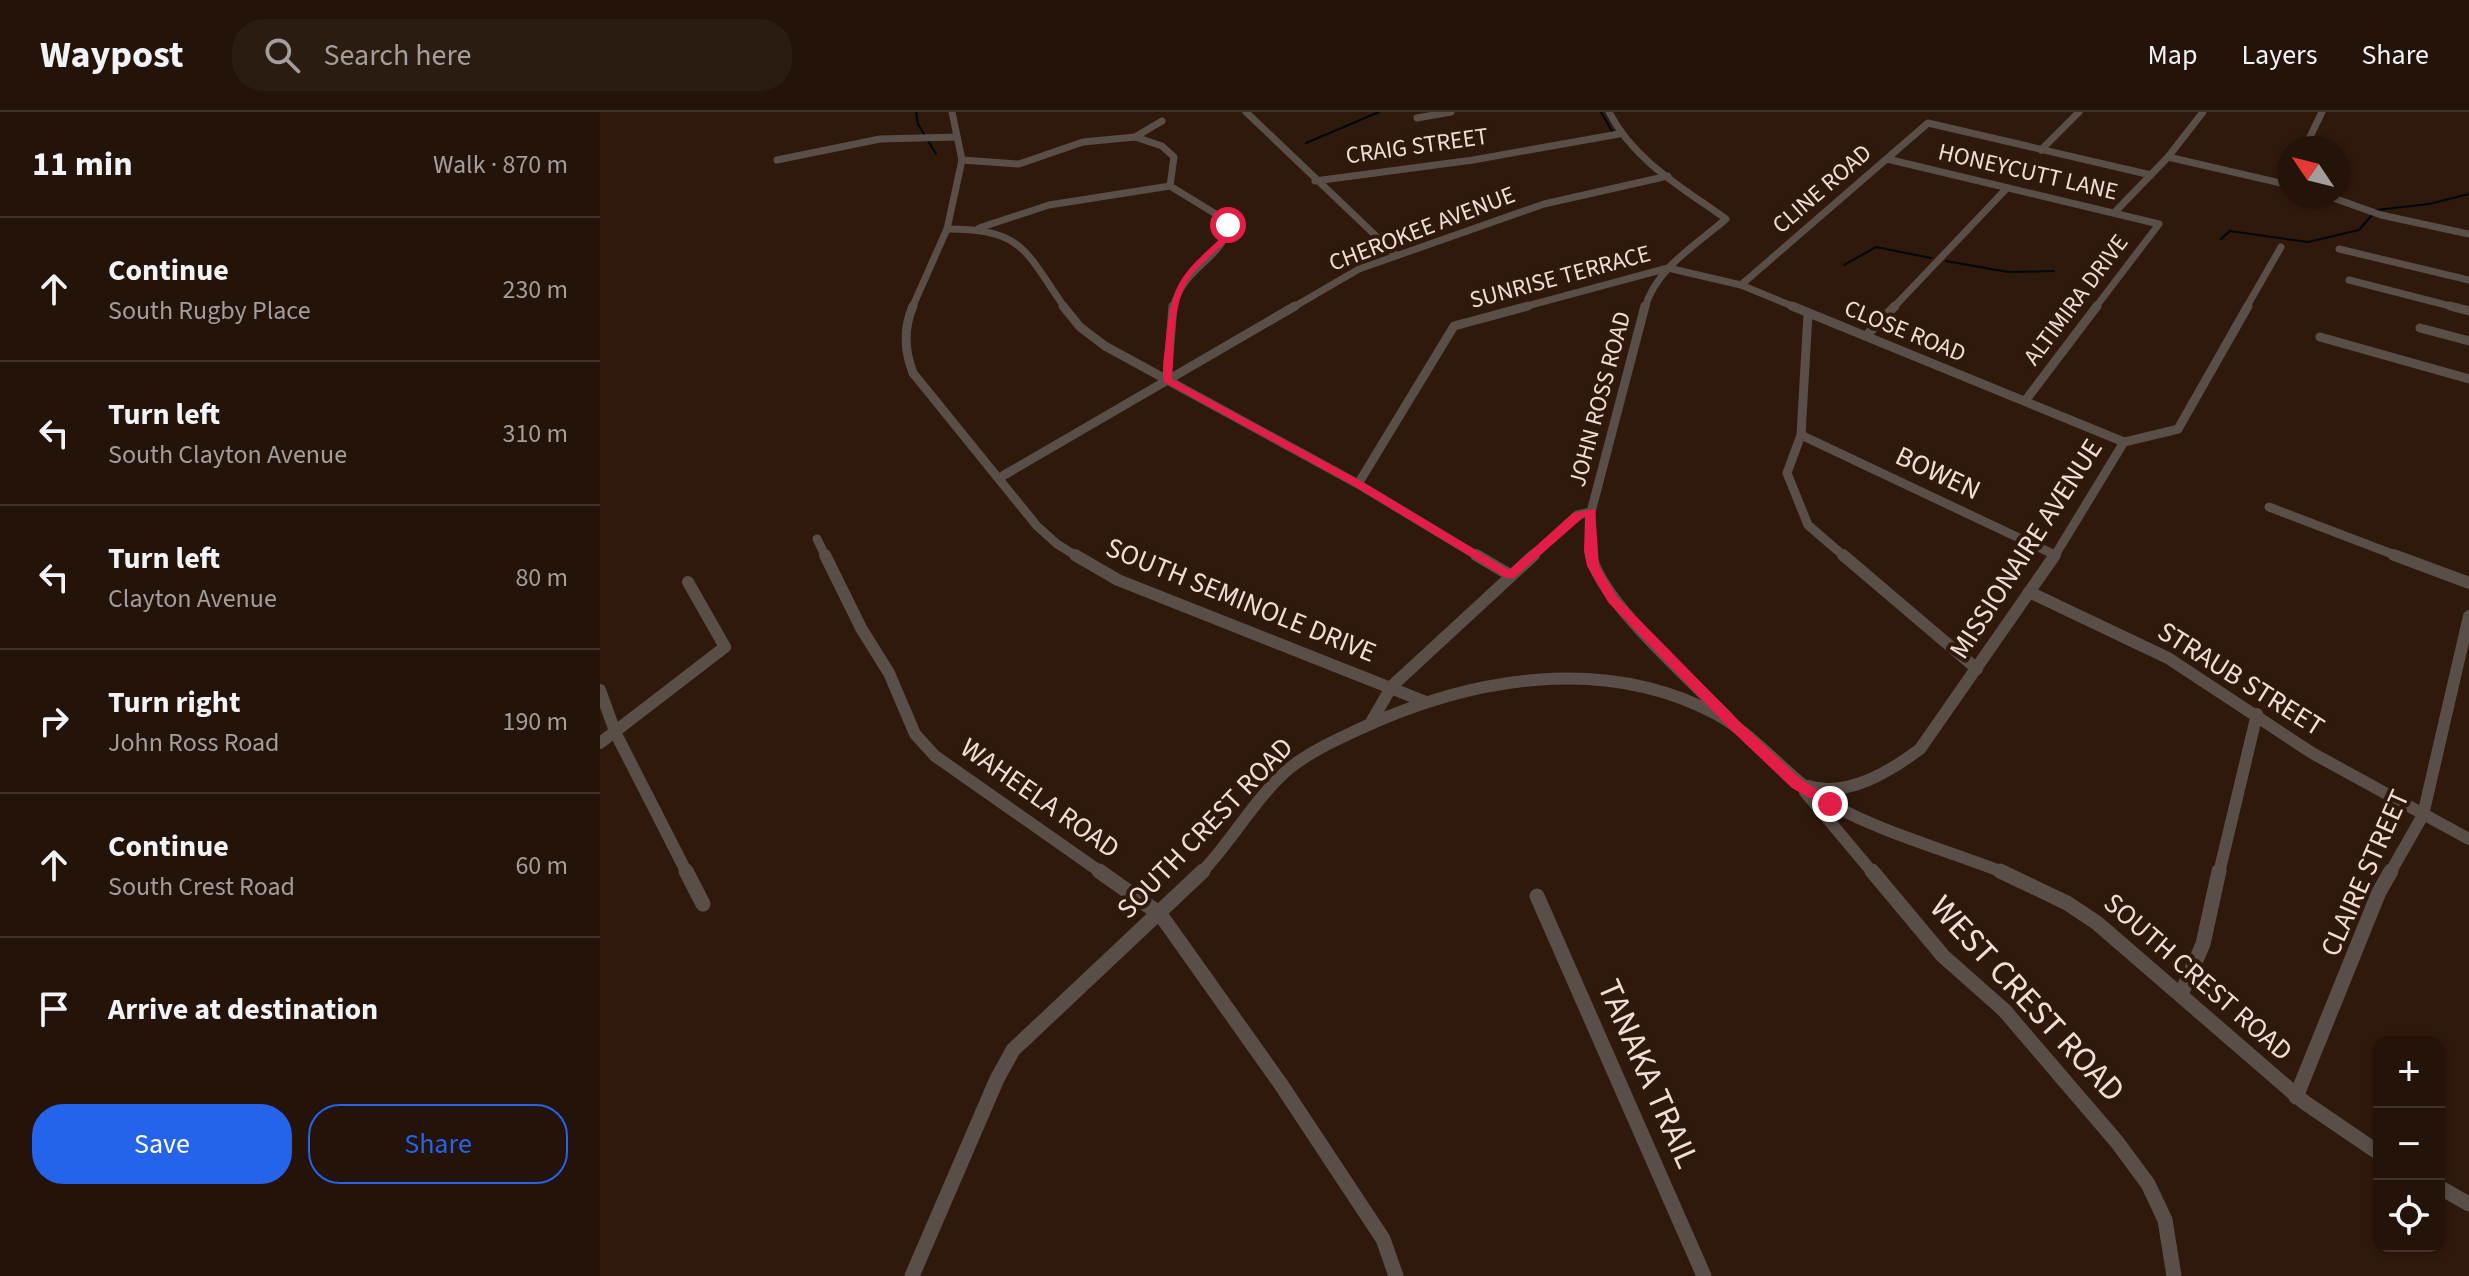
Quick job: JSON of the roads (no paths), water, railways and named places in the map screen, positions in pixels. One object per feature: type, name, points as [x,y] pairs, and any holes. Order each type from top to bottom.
[{"type":"street","name":"SOUTH SEMINOLE DRIVE","points":[[952,112],[962,160],[947,229],[906,322],[906,354],[913,373],[1037,526],[1057,544],[1093,567],[1176,604],[1392,686],[1426,702]]},
{"type":"street","points":[[1248,114],[1261,112]]},
{"type":"street","points":[[1417,118],[1451,112]]},
{"type":"street","name":"JOHN ROSS ROAD","points":[[1609,112],[1619,134],[1668,176],[1726,219],[1668,268],[1648,296],[1591,512],[1590,551],[1599,580],[1612,599],[1737,727]]},
{"type":"street","points":[[2041,150],[2079,112]]},
{"type":"street","name":"ALTIMIRA DRIVE","points":[[2114,213],[2168,157],[2203,112]]},
{"type":"street","points":[[2310,136],[2322,112]]},
{"type":"street","points":[[1248,114],[1396,255]]},
{"type":"street","points":[[1135,137],[1162,121]]},
{"type":"street","name":"CLINE ROAD","points":[[1741,285],[1928,123],[2041,150]]},
{"type":"street","name":"CRAIG STREET","points":[[1315,181],[1473,160],[1619,134]]},
{"type":"street","points":[[777,160],[880,139],[957,137]]},
{"type":"street","points":[[962,160],[1019,164],[1083,142],[1135,137],[1162,146],[1174,157],[1170,186]]},
{"type":"street","points":[[2041,150],[2151,175]]},
{"type":"street","points":[[2168,157],[2277,182]]},
{"type":"street","name":"HONEYCUTT LANE","points":[[1887,159],[2159,224]]},
{"type":"street","name":"CHEROKEE AVENUE","points":[[999,478],[1340,279],[1396,255],[1544,204],[1668,176]]},
{"type":"street","points":[[979,228],[1066,200],[1170,186]]},
{"type":"street","points":[[1167,380],[1178,290],[1188,274],[1222,243],[1228,230],[1221,219],[1184,200],[1170,186]]},
{"type":"street","points":[[1866,336],[2007,188]]},
{"type":"street","points":[[2349,203],[2469,234]]},
{"type":"street","name":"ALTIMIRA DRIVE","points":[[2025,401],[2159,224]]},
{"type":"street","points":[[947,229],[997,231],[1024,246],[1081,328],[1105,346],[1358,484],[1510,575]]},
{"type":"street","name":"MISSIONAIRE AVENUE","points":[[1797,784],[1828,791],[1851,785],[1904,762],[1920,749],[1942,722],[2055,555],[2124,442],[2178,429],[2281,247]]},
{"type":"street","points":[[2339,249],[2469,280]]},
{"type":"street","name":"CLOSE ROAD","points":[[1668,268],[1741,285],[2124,442]]},
{"type":"street","name":"SUNRISE TERRACE","points":[[1358,484],[1454,326],[1668,268]]},
{"type":"street","points":[[2349,280],[2469,311]]},
{"type":"street","points":[[1808,314],[1801,435],[1787,473],[1808,525],[1977,669]]},
{"type":"street","points":[[2420,328],[2469,341]]},
{"type":"street","points":[[2320,337],[2469,379]]},
{"type":"street","name":"BOWEN","points":[[1801,435],[2055,555]]},
{"type":"street","points":[[2269,507],[2469,583]]},
{"type":"street","points":[[1370,724],[1392,686],[1577,515],[1591,512]]},
{"type":"street","name":"WAHEELA ROAD","points":[[817,539],[861,628],[889,673],[915,734],[935,756],[1160,914],[1280,1083],[1383,1239],[1396,1276]]},
{"type":"street","points":[[600,743],[616,734],[725,647],[688,582]]},
{"type":"street","name":"STRAUB STREET","points":[[2029,592],[2168,658],[2312,753],[2469,839]]},
{"type":"street","name":"CLAIRE STREET","points":[[2296,1097],[2379,892],[2423,815],[2469,616]]},
{"type":"street","name":"SOUTH CREST ROAD","points":[[912,1276],[997,1079],[1013,1050],[1210,864],[1292,767],[1316,750],[1426,702],[1473,689],[1534,678],[1588,677],[1662,692],[1697,705],[1737,727],[1797,784],[1896,836],[2019,877],[2050,892],[2110,932],[2182,992],[2296,1097],[2373,1149]]},
{"type":"street","points":[[600,690],[616,734],[703,904]]},
{"type":"street","points":[[2182,992],[2194,974],[2212,912],[2238,785],[2257,714]]},
{"type":"street","name":"WEST CREST ROAD","points":[[1797,784],[1943,956],[2004,1010],[2117,1142],[2148,1184],[2165,1220],[2174,1276]]},
{"type":"street","name":"TANAKA TRAIL","points":[[1537,896],[1704,1276]]},
{"type":"street","points":[[2445,1190],[2469,1204]]},
{"type":"waterway","points":[[916,112],[918,124],[936,154]]},
{"type":"waterway","points":[[1306,143],[1379,112]]},
{"type":"waterway","points":[[1601,112],[1612,131]]},
{"type":"waterway","points":[[2376,210],[2429,204],[2469,194]]},
{"type":"waterway","points":[[2221,239],[2230,231],[2308,242],[2359,230],[2372,215]]},
{"type":"waterway","points":[[1844,265],[1876,247],[1931,258]]},
{"type":"waterway","points":[[1946,261],[2008,272],[2054,271]]}]
